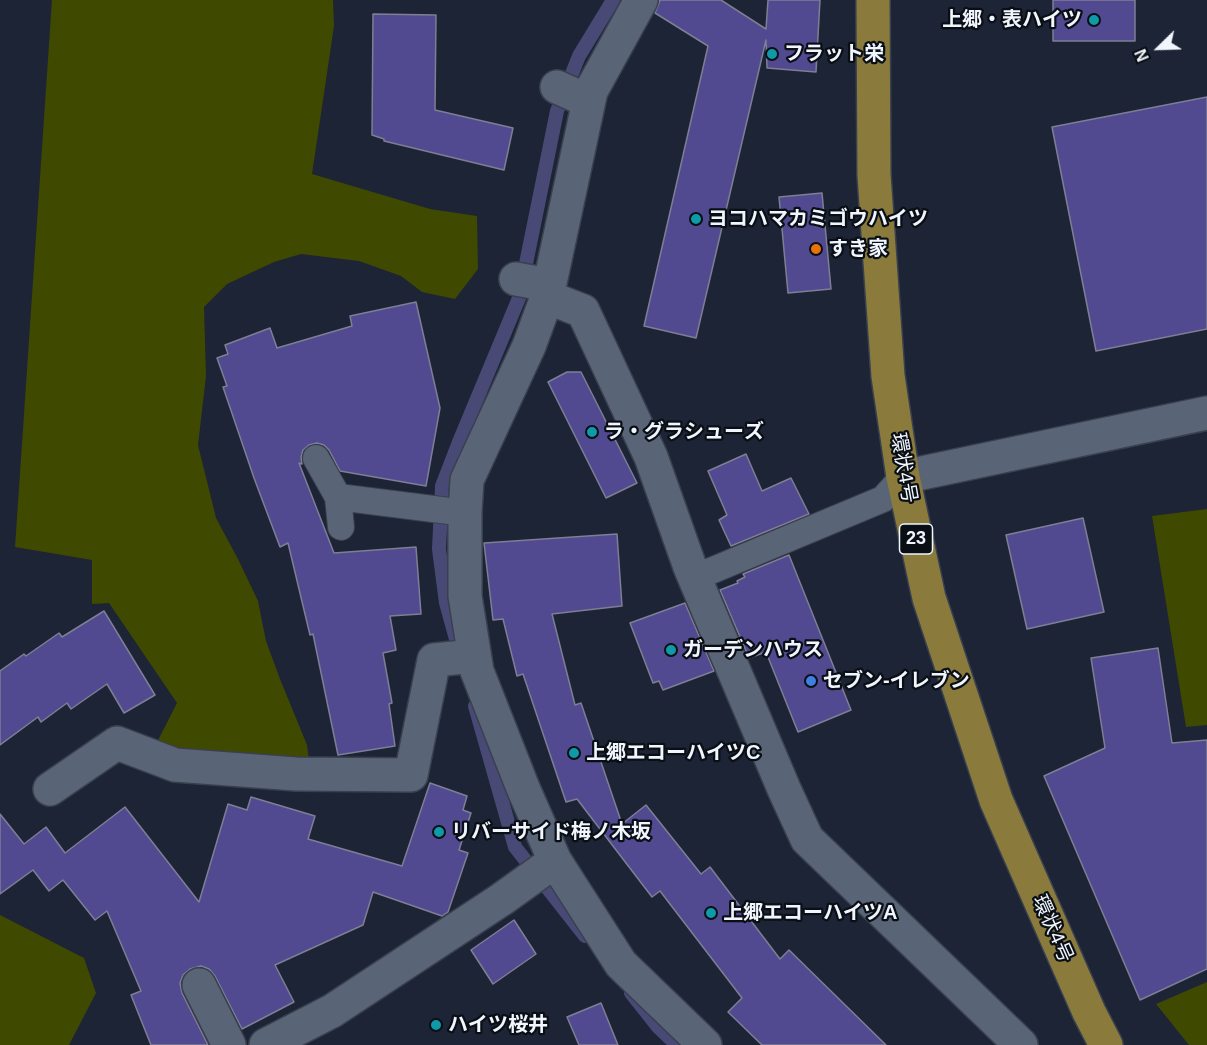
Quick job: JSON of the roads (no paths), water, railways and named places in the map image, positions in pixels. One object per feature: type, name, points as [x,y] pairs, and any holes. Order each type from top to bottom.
[{"type":"main road","name":"環状4号","points":[[873,0],[874,176],[888,376],[903,477],[929,598],[996,800],[1089,1012],[1106,1045]]},
{"type":"street","points":[[641,0],[595,84],[577,96],[529,346],[467,480],[464,513],[465,596],[472,656],[523,788],[548,865],[621,964],[705,1045]]},
{"type":"street","points":[[540,286],[583,312],[651,457],[694,578],[807,839],[1021,1045]]},
{"type":"street","points":[[903,477],[1207,413]]},
{"type":"street","points":[[50,789],[117,743],[175,765],[296,774],[411,775],[434,660],[472,656]]},
{"type":"street","points":[[266,1045],[332,1011],[502,899],[548,865]]},
{"type":"street","points":[[199,985],[229,1045]]},
{"type":"lane","points":[[316,458],[338,496],[341,527]]},
{"type":"lane","points":[[694,578],[883,500],[903,477]]},
{"type":"lane","points":[[338,496],[464,513]]},
{"type":"waterway","points":[[459,650],[446,603],[439,549],[442,486],[519,298],[557,111],[579,56],[613,0]]},
{"type":"waterway","points":[[475,706],[515,847],[585,936]]},
{"type":"waterway","points":[[631,993],[658,1027],[677,1045]]},
{"type":"place","name":"上郷・表ハイツ","points":[[1094,20]]},
{"type":"place","name":"フラット栄","points":[[772,54]]},
{"type":"place","name":"ヨコハマカミゴウハイツ","points":[[696,219]]},
{"type":"place","name":"すき家","points":[[816,249]]},
{"type":"place","name":"ラ・グラシューズ","points":[[592,432]]},
{"type":"place","name":"ガーデンハウス","points":[[671,650]]},
{"type":"place","name":"セブン-イレブン","points":[[811,681]]},
{"type":"place","name":"上郷エコーハイツC","points":[[574,753]]},
{"type":"place","name":"リバーサイド梅ノ木坂","points":[[439,832]]},
{"type":"place","name":"上郷エコーハイツA","points":[[711,913]]},
{"type":"place","name":"ハイツ桜井","points":[[436,1025]]}]
